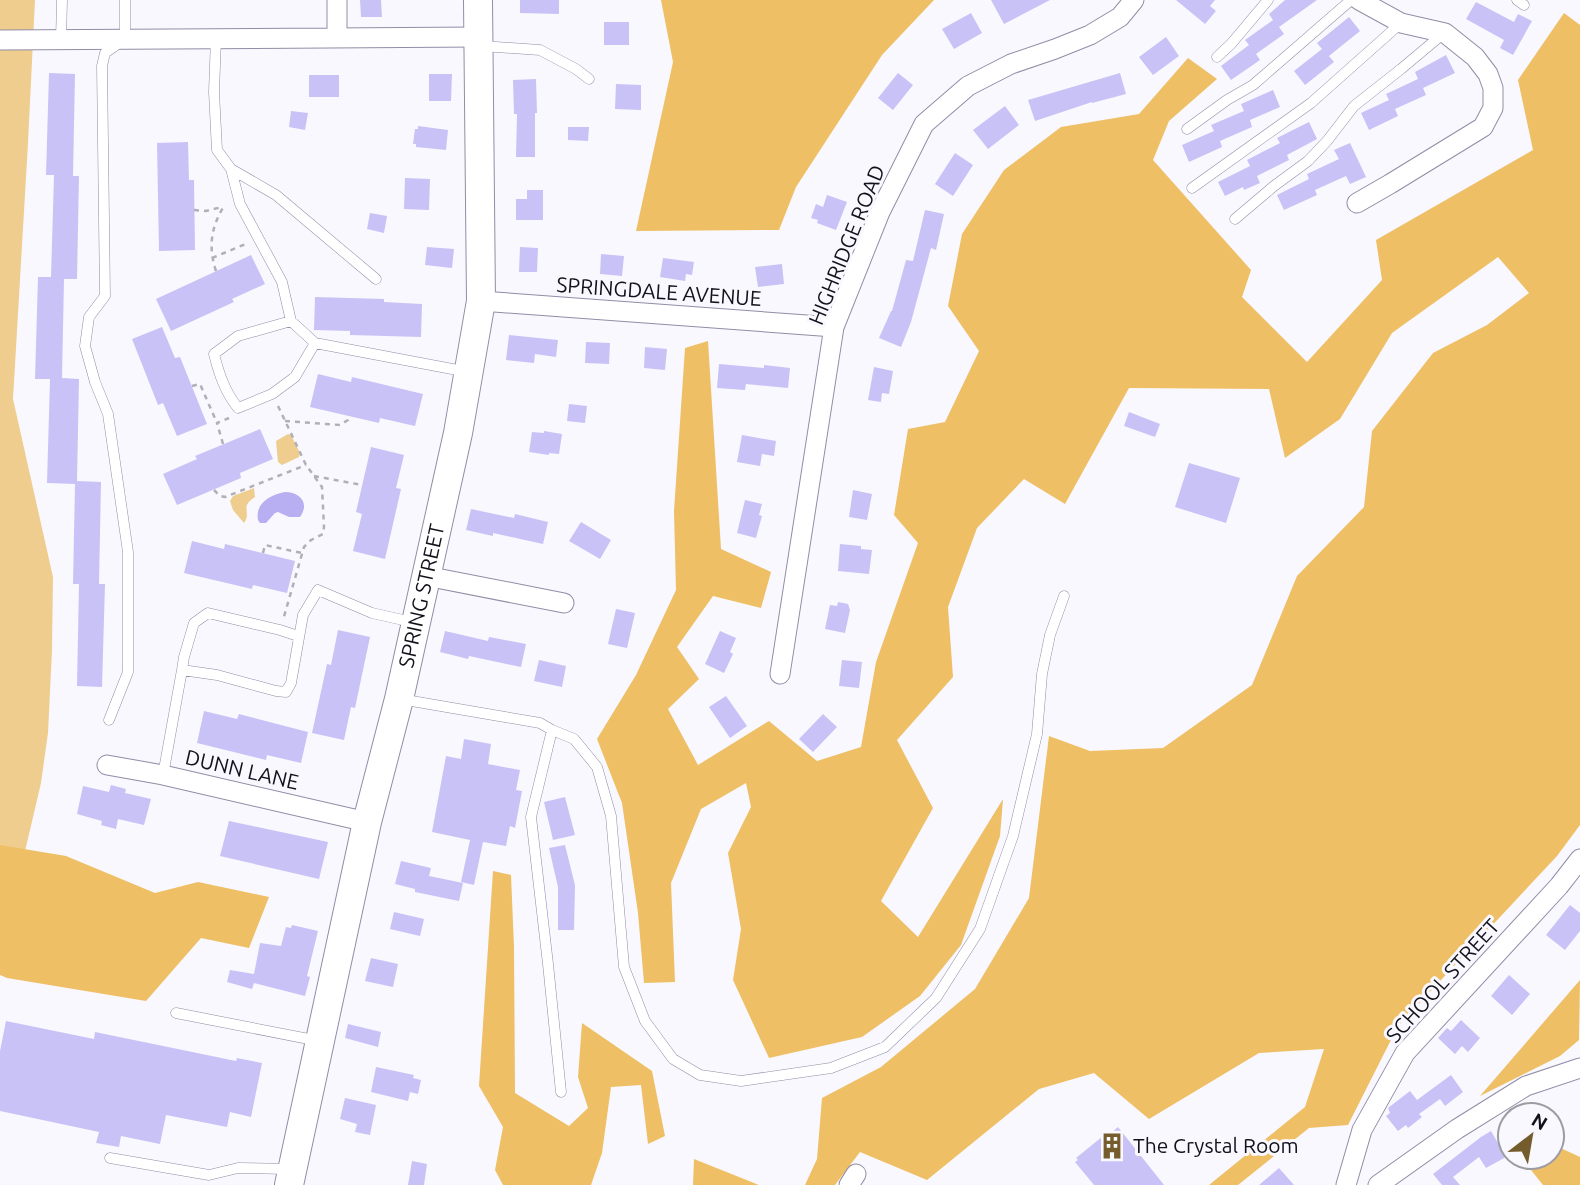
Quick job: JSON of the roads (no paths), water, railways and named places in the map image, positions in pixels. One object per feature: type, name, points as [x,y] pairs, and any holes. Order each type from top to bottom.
[{"type":"main road","name":"SPRING STREET","points":[[291,1177],[367,822],[399,699],[458,433],[481,301],[478,0]]},
{"type":"street","points":[[337,0],[337,38]]},
{"type":"street","name":"HIGHRIDGE ROAD","points":[[780,674],[834,327],[880,212],[924,124],[968,86],[1011,64],[1090,35],[1120,17],[1133,0]]},
{"type":"street","points":[[1357,203],[1483,127],[1493,108],[1493,88],[1488,74],[1475,57],[1444,33],[1401,23],[1359,0]]},
{"type":"street","points":[[0,40],[337,38],[478,41]]},
{"type":"street","name":"SPRINGDALE AVENUE","points":[[481,301],[834,327]]},
{"type":"street","points":[[426,576],[564,603]]},
{"type":"street","name":"DUNN LANE","points":[[107,765],[163,775],[367,822]]},
{"type":"street","name":"SCHOOL STREET","points":[[1346,1185],[1362,1130],[1405,1053],[1550,896],[1580,859]]},
{"type":"street","points":[[1378,1185],[1457,1129],[1526,1086],[1580,1068]]},
{"type":"lane","points":[[61,40],[62,0]]},
{"type":"lane","points":[[109,720],[128,673],[128,552],[108,415],[85,346],[89,317],[105,296],[102,66],[105,53],[125,39],[125,0]]},
{"type":"lane","points":[[1217,57],[1268,0]]},
{"type":"lane","points":[[1187,130],[1227,100],[1253,85],[1352,0]]},
{"type":"lane","points":[[1192,188],[1311,103],[1401,23]]},
{"type":"lane","points":[[1235,219],[1308,161],[1354,106],[1444,33]]},
{"type":"lane","points":[[216,38],[214,92],[217,150],[232,169],[276,195],[376,279]]},
{"type":"lane","points":[[478,41],[540,50],[589,79]]},
{"type":"lane","points":[[232,169],[240,204],[282,282],[291,321],[315,343],[469,372]]},
{"type":"lane","points":[[291,321],[238,335],[214,354],[229,397],[237,408],[272,394],[295,377],[315,343]]},
{"type":"lane","points":[[182,670],[217,675],[286,692],[291,682],[303,615],[318,590],[372,612],[416,623]]},
{"type":"lane","points":[[399,699],[540,723],[574,738],[597,766],[611,816],[624,967],[645,1021],[673,1059],[701,1075],[741,1081],[831,1068],[885,1047],[936,998],[980,929],[1013,836],[1037,734],[1047,648],[1064,596]]},
{"type":"lane","points":[[163,775],[184,657],[194,623],[208,613],[298,636]]},
{"type":"lane","points":[[552,730],[531,817],[561,1092]]},
{"type":"lane","points":[[176,1013],[320,1041]]},
{"type":"lane","points":[[110,1158],[209,1175],[237,1168],[291,1177]]},
{"type":"place","name":"The Crystal Room","points":[[1112,1146]]}]
